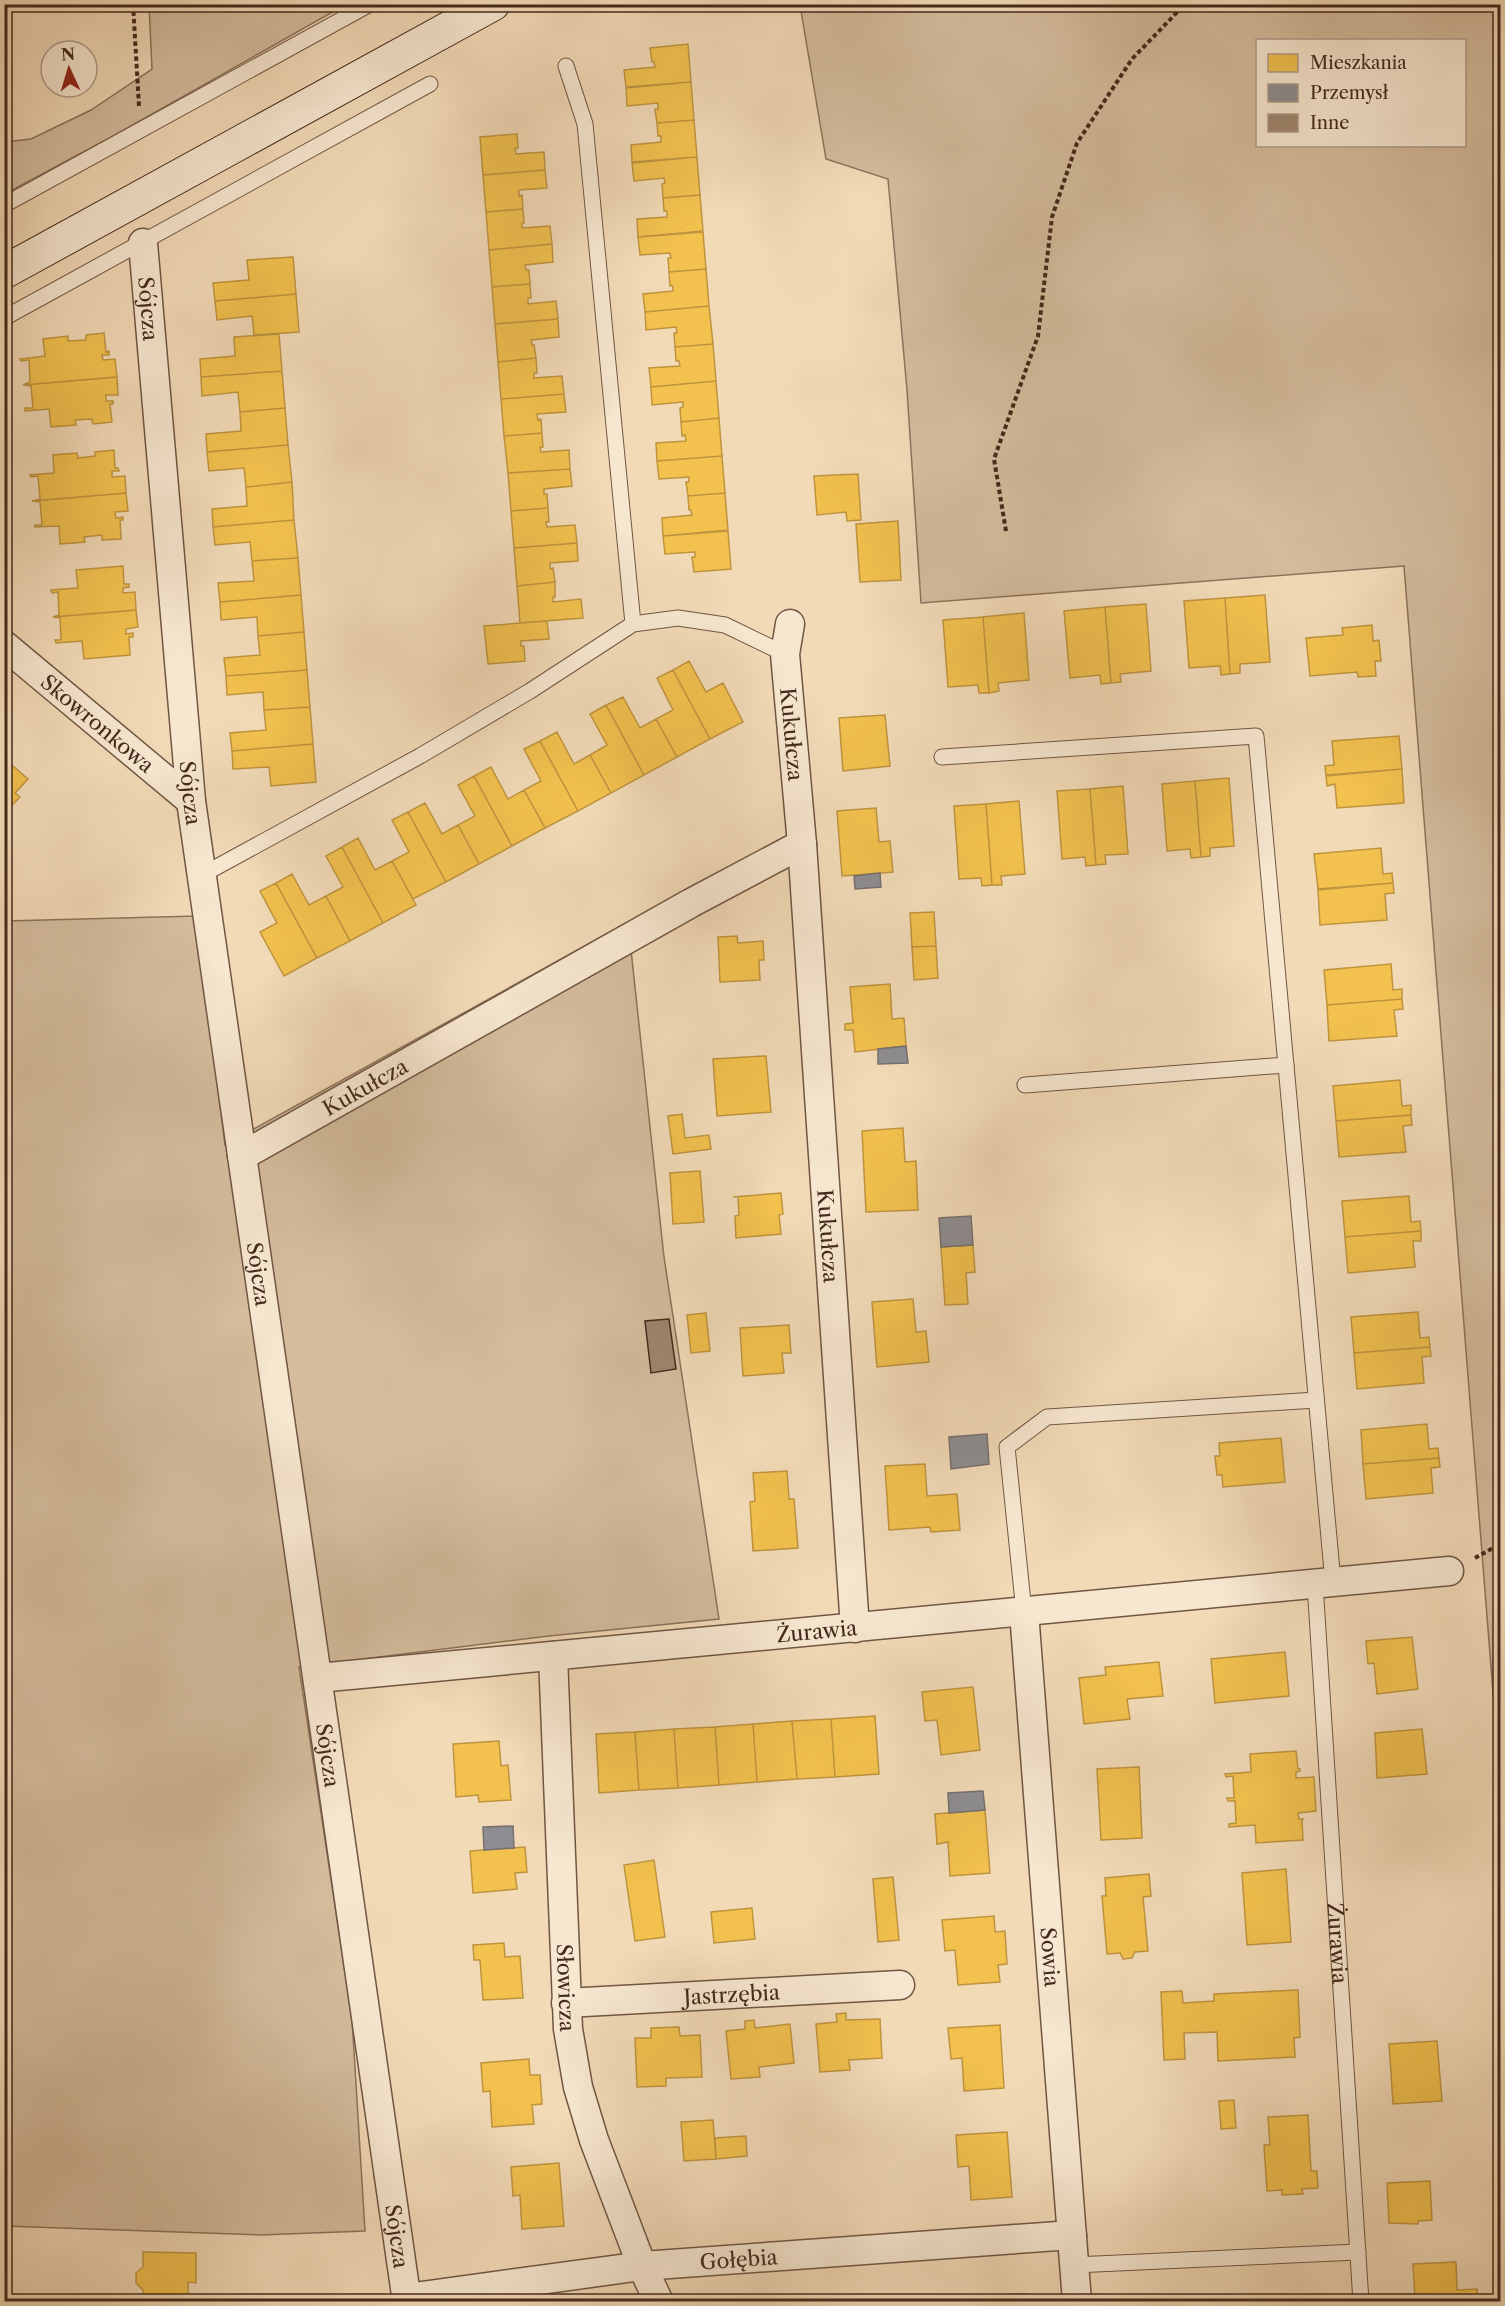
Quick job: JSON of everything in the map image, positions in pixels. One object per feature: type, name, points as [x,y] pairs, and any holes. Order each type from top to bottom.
[{"type":"main road","points":[[4,272],[492,4]]},
{"type":"street","name":"Sójcza","points":[[143,243],[191,801],[407,2300]]},
{"type":"street","name":"Kukułcza","points":[[789,624],[785,654],[802,844],[855,1628]]},
{"type":"street","name":"Skowronkowa","points":[[4,645],[191,801]]},
{"type":"street","name":"Kukułcza","points":[[242,1156],[691,903],[802,844]]},
{"type":"street","name":"Żurawia","points":[[318,1678],[1449,1571]]},
{"type":"street","name":"Sowia","points":[[1024,1612],[1077,2301]]},
{"type":"street","name":"Słowicza","points":[[553,1656],[568,2029],[578,2087],[594,2140],[642,2266],[659,2301]]},
{"type":"street","name":"Jastrzębia","points":[[566,2003],[900,1985]]},
{"type":"street","name":"Gołębia","points":[[407,2300],[642,2266],[1072,2235]]},
{"type":"lane","points":[[4,205],[370,4]]},
{"type":"lane","points":[[566,66],[585,124],[633,624]]},
{"type":"lane","points":[[4,318],[430,84]]},
{"type":"lane","points":[[202,875],[420,756],[530,691],[633,624],[678,618],[725,625],[785,654]]},
{"type":"lane","points":[[942,757],[1256,736],[1316,1400],[1324,1583]]},
{"type":"lane","points":[[1025,1085],[1286,1065]]},
{"type":"lane","points":[[1024,1612],[1007,1448],[1047,1418],[1316,1400]]},
{"type":"lane","name":"Żurawia","points":[[1324,1583],[1361,2301]]},
{"type":"lane","points":[[1074,2265],[1358,2252]]},
{"type":"path","points":[[134,4],[140,131]]},
{"type":"path","points":[[1006,531],[994,459],[1038,336],[1052,217],[1073,153],[1077,143],[1131,59],[1185,4]]},
{"type":"shaded area","points":[[149,5],[345,5],[115,135],[5,194],[5,142],[31,139],[91,110],[152,69]]},
{"type":"shaded area","points":[[800,5],[1500,5],[1500,1781],[1404,566],[921,603],[907,390],[888,179],[826,159]]},
{"type":"shaded area","points":[[197,916],[225,1145],[628,922],[664,1257],[719,1619],[549,1636],[299,1667],[352,2019],[365,2231],[260,2235],[5,2226],[5,921]]},
{"type":"building: Mieszkania","points":[[688,44],[691,82],[626,87],[624,70],[655,67],[650,48]]},
{"type":"building: Mieszkania","points":[[691,82],[694,120],[657,123],[655,109],[658,109],[658,103],[627,106],[626,88]]},
{"type":"building: Mieszkania","points":[[694,120],[697,157],[632,162],[631,145],[661,142],[657,123]]},
{"type":"building: Mieszkania","points":[[517,134],[516,154],[544,152],[545,170],[483,175],[480,137]]},
{"type":"building: Mieszkania","points":[[697,157],[700,195],[663,198],[664,178],[634,181],[632,163]]},
{"type":"building: Mieszkania","points":[[545,170],[547,188],[519,190],[519,196],[522,195],[523,209],[486,212],[483,175]]},
{"type":"building: Mieszkania","points":[[700,195],[703,231],[638,237],[637,219],[667,217],[663,198]]},
{"type":"building: Mieszkania","points":[[523,209],[522,228],[550,226],[552,244],[489,250],[486,212]]},
{"type":"building: Mieszkania","points":[[703,232],[706,269],[669,272],[670,253],[640,255],[638,237]]},
{"type":"building: Mieszkania","points":[[552,244],[553,262],[525,265],[526,270],[529,270],[530,284],[492,287],[489,250]]},
{"type":"building: Mieszkania","points":[[293,257],[296,294],[215,301],[213,283],[249,280],[247,260]]},
{"type":"building: Mieszkania","points":[[706,269],[709,306],[645,312],[643,294],[673,291],[673,286],[670,286],[669,272]]},
{"type":"building: Mieszkania","points":[[530,284],[531,298],[528,298],[528,304],[556,301],[558,319],[495,324],[492,287]]},
{"type":"building: Mieszkania","points":[[296,294],[299,332],[254,335],[252,316],[217,320],[215,301]]},
{"type":"building: Mieszkania","points":[[709,306],[713,344],[675,347],[676,327],[646,330],[645,312]]},
{"type":"building: Mieszkania","points":[[558,319],[559,337],[531,340],[536,358],[498,362],[495,324]]},
{"type":"building: Mieszkania","points":[[104,333],[106,352],[109,351],[109,355],[102,355],[103,360],[115,359],[117,377],[23,385],[30,382],[29,360],[21,361],[20,359],[45,356],[43,339],[68,336],[68,341],[86,340],[86,335]]},
{"type":"building: Mieszkania","points":[[279,334],[282,371],[201,377],[200,359],[235,356],[234,337]]},
{"type":"building: Mieszkania","points":[[713,344],[716,381],[651,387],[649,368],[680,366],[679,361],[676,361],[675,347]]},
{"type":"building: Mieszkania","points":[[536,358],[537,373],[534,373],[534,378],[562,376],[564,394],[501,399],[498,362]]},
{"type":"building: Mieszkania","points":[[282,371],[285,408],[240,412],[238,392],[202,396],[201,377]]},
{"type":"building: Mieszkania","points":[[117,377],[118,395],[106,395],[106,401],[113,401],[113,404],[110,404],[112,422],[93,424],[92,419],[75,420],[76,425],[51,427],[49,409],[25,411],[25,408],[33,408],[31,386],[23,385]]},
{"type":"building: Mieszkania","points":[[716,381],[719,418],[681,422],[680,408],[683,407],[683,402],[652,405],[651,387]]},
{"type":"building: Mieszkania","points":[[564,394],[566,412],[537,414],[538,420],[541,419],[542,433],[504,436],[501,399]]},
{"type":"building: Mieszkania","points":[[285,408],[288,445],[207,452],[206,434],[241,431],[240,412]]},
{"type":"building: Mieszkania","points":[[719,418],[722,456],[657,461],[656,443],[686,441],[685,435],[682,436],[681,422]]},
{"type":"building: Mieszkania","points":[[542,433],[541,452],[569,450],[570,469],[508,473],[504,436]]},
{"type":"building: Mieszkania","points":[[288,445],[292,482],[246,487],[244,468],[209,471],[207,452]]},
{"type":"building: Mieszkania","points":[[114,450],[115,468],[119,471],[112,471],[112,477],[125,476],[126,493],[32,501],[40,499],[38,476],[31,477],[30,475],[54,473],[53,455],[77,453],[78,458],[95,456],[95,452]]},
{"type":"building: Mieszkania","points":[[722,456],[725,493],[688,496],[686,482],[689,482],[689,477],[659,479],[657,461]]},
{"type":"building: Mieszkania","points":[[570,469],[572,486],[544,489],[544,494],[547,494],[548,508],[511,511],[508,473]]},
{"type":"building: Mieszkania","points":[[858,474],[861,520],[847,521],[846,512],[817,515],[814,476]]},
{"type":"building: Mieszkania","points":[[292,482],[294,520],[213,527],[212,509],[247,506],[246,487]]},
{"type":"building: Mieszkania","points":[[126,493],[128,511],[115,512],[116,518],[123,517],[123,520],[120,520],[121,539],[102,540],[102,535],[84,537],[85,542],[60,544],[59,526],[35,527],[35,525],[42,525],[40,502],[32,501]]},
{"type":"building: Mieszkania","points":[[725,493],[728,530],[663,536],[662,518],[692,515],[689,510],[688,496]]},
{"type":"building: Mieszkania","points":[[548,508],[547,527],[575,525],[577,543],[514,548],[511,511]]},
{"type":"building: Mieszkania","points":[[294,520],[298,558],[252,561],[250,542],[215,545],[213,527]]},
{"type":"building: Mieszkania","points":[[898,521],[901,580],[860,582],[856,524]]},
{"type":"building: Mieszkania","points":[[728,531],[731,569],[694,572],[692,557],[695,557],[695,552],[665,554],[663,536]]},
{"type":"building: Mieszkania","points":[[577,543],[578,561],[550,563],[555,582],[517,586],[514,548]]},
{"type":"building: Mieszkania","points":[[298,558],[301,595],[220,602],[218,583],[254,581],[252,561]]},
{"type":"building: Mieszkania","points":[[123,566],[124,584],[129,584],[129,587],[123,588],[123,593],[135,592],[136,610],[53,617],[59,615],[58,592],[52,593],[51,590],[78,588],[76,570]]},
{"type":"building: Mieszkania","points":[[555,582],[553,602],[581,599],[583,618],[520,623],[517,586]]},
{"type":"building: Mieszkania","points":[[301,595],[304,632],[258,636],[257,617],[221,620],[220,602]]},
{"type":"building: Mieszkania","points":[[1265,595],[1270,662],[1240,664],[1240,673],[1230,674],[1225,598]]},
{"type":"building: Mieszkania","points":[[1225,598],[1230,674],[1221,675],[1220,666],[1189,668],[1184,601]]},
{"type":"building: Mieszkania","points":[[1146,604],[1151,671],[1120,674],[1121,682],[1111,683],[1105,607]]},
{"type":"building: Mieszkania","points":[[1105,607],[1111,683],[1101,684],[1100,675],[1070,678],[1064,611]]},
{"type":"building: Mieszkania","points":[[136,610],[138,627],[126,629],[126,634],[133,633],[133,637],[129,637],[130,655],[84,659],[82,641],[56,643],[55,640],[61,640],[60,618],[53,617]]},
{"type":"building: Mieszkania","points":[[1024,613],[1029,680],[998,683],[999,691],[989,693],[983,617]]},
{"type":"building: Mieszkania","points":[[983,617],[989,693],[979,693],[978,685],[948,687],[943,620]]},
{"type":"building: Mieszkania","points":[[547,621],[549,639],[521,641],[521,646],[524,646],[525,661],[488,664],[484,626]]},
{"type":"building: Mieszkania","points":[[1372,625],[1373,641],[1379,640],[1381,661],[1375,661],[1376,676],[1358,677],[1357,672],[1310,676],[1306,638],[1343,635],[1342,628]]},
{"type":"building: Mieszkania","points":[[304,632],[307,670],[226,676],[224,658],[260,655],[258,636]]},
{"type":"building: Mieszkania","points":[[689,661],[706,692],[723,683],[743,722],[710,739],[673,670]]},
{"type":"building: Mieszkania","points":[[307,670],[310,707],[264,710],[263,692],[227,695],[226,676]]},
{"type":"building: Mieszkania","points":[[673,670],[710,739],[677,757],[656,719],[673,710],[657,678]]},
{"type":"building: Mieszkania","points":[[623,697],[640,728],[656,719],[677,757],[644,775],[606,705]]},
{"type":"building: Mieszkania","points":[[606,705],[644,775],[611,793],[590,755],[607,745],[590,714]]},
{"type":"building: Mieszkania","points":[[310,707],[313,744],[232,751],[230,733],[266,730],[264,710]]},
{"type":"building: Mieszkania","points":[[885,715],[890,766],[843,771],[839,718]]},
{"type":"building: Mieszkania","points":[[557,732],[574,764],[590,755],[611,793],[578,811],[540,741]]},
{"type":"building: Mieszkania","points":[[1399,736],[1402,769],[1326,775],[1325,766],[1334,765],[1332,741]]},
{"type":"building: Mieszkania","points":[[540,741],[578,811],[545,828],[524,790],[541,781],[524,749]]},
{"type":"building: Mieszkania","points":[[313,744],[316,782],[271,786],[269,767],[233,769],[232,751]]},
{"type":"building: Mieszkania","points":[[13,766],[28,779],[15,793],[20,797],[8,809],[4,806],[4,770],[7,772]]},
{"type":"building: Mieszkania","points":[[491,767],[508,799],[524,790],[545,828],[512,846],[474,776]]},
{"type":"building: Mieszkania","points":[[1402,769],[1404,803],[1337,808],[1335,784],[1327,786],[1326,776]]},
{"type":"building: Mieszkania","points":[[474,776],[512,846],[479,864],[458,825],[475,816],[458,785]]},
{"type":"building: Mieszkania","points":[[1229,778],[1234,846],[1210,848],[1210,856],[1201,857],[1195,781]]},
{"type":"building: Mieszkania","points":[[1195,781],[1201,857],[1191,858],[1190,849],[1167,851],[1162,784]]},
{"type":"building: Mieszkania","points":[[1123,786],[1128,854],[1105,855],[1106,864],[1096,865],[1090,789]]},
{"type":"building: Mieszkania","points":[[1090,789],[1096,865],[1086,866],[1085,857],[1062,859],[1057,791]]},
{"type":"building: Mieszkania","points":[[1019,801],[1025,874],[1001,876],[1002,885],[992,885],[986,804]]},
{"type":"building: Mieszkania","points":[[425,803],[442,834],[458,825],[479,864],[446,882],[408,812]]},
{"type":"building: Mieszkania","points":[[986,804],[992,885],[982,886],[981,878],[959,879],[954,806]]},
{"type":"building: Mieszkania","points":[[876,808],[879,842],[890,841],[893,872],[842,876],[837,811]]},
{"type":"building: Mieszkania","points":[[408,812],[446,882],[413,899],[392,861],[409,852],[392,820]]},
{"type":"building: Mieszkania","points":[[358,838],[375,870],[392,861],[416,905],[383,923],[342,847]]},
{"type":"building: Mieszkania","points":[[342,847],[383,923],[350,941],[326,896],[343,887],[326,856]]},
{"type":"building: Mieszkania","points":[[1381,848],[1383,874],[1392,873],[1393,883],[1318,889],[1314,854]]},
{"type":"building: Mieszkania","points":[[292,874],[309,905],[326,896],[350,941],[317,958],[276,883]]},
{"type":"building: Mieszkania","points":[[276,883],[317,958],[284,976],[260,932],[277,923],[260,891]]},
{"type":"building: Mieszkania","points":[[1393,883],[1394,893],[1385,894],[1387,920],[1320,925],[1318,890]]},
{"type":"building: Mieszkania","points":[[934,912],[936,946],[912,947],[910,913]]},
{"type":"building: Mieszkania","points":[[737,936],[738,943],[763,941],[764,960],[759,960],[760,980],[720,982],[718,937]]},
{"type":"building: Mieszkania","points":[[936,946],[938,978],[914,980],[912,947]]},
{"type":"building: Mieszkania","points":[[1391,964],[1393,990],[1402,989],[1402,999],[1327,1005],[1324,970]]},
{"type":"building: Mieszkania","points":[[890,984],[892,1019],[904,1018],[906,1046],[855,1052],[853,1030],[845,1030],[845,1024],[853,1023],[850,987]]},
{"type":"building: Mieszkania","points":[[1402,999],[1403,1009],[1394,1010],[1397,1036],[1329,1041],[1327,1005]]},
{"type":"building: Mieszkania","points":[[766,1056],[771,1112],[717,1116],[713,1059]]},
{"type":"building: Mieszkania","points":[[1400,1080],[1402,1106],[1411,1105],[1411,1115],[1336,1121],[1333,1086]]},
{"type":"building: Mieszkania","points":[[682,1114],[685,1138],[709,1135],[711,1149],[673,1154],[668,1116]]},
{"type":"building: Mieszkania","points":[[1411,1115],[1412,1125],[1403,1126],[1406,1152],[1339,1157],[1336,1121]]},
{"type":"building: Mieszkania","points":[[903,1128],[905,1162],[916,1161],[918,1210],[866,1212],[862,1131]]},
{"type":"building: Mieszkania","points":[[700,1171],[704,1222],[673,1224],[670,1173]]},
{"type":"building: Mieszkania","points":[[781,1193],[783,1214],[779,1215],[781,1234],[736,1238],[735,1216],[739,1215],[738,1197],[733,1197]]},
{"type":"building: Mieszkania","points":[[1409,1196],[1411,1222],[1420,1221],[1421,1231],[1345,1237],[1342,1201]]},
{"type":"building: Mieszkania","points":[[1421,1231],[1421,1241],[1413,1241],[1415,1267],[1348,1273],[1345,1237]]},
{"type":"building: Mieszkania","points":[[973,1245],[975,1272],[966,1273],[968,1304],[945,1305],[941,1247]]},
{"type":"building: Mieszkania","points":[[913,1299],[916,1332],[926,1331],[929,1362],[877,1367],[872,1302]]},
{"type":"building: Mieszkania","points":[[1418,1312],[1420,1338],[1429,1337],[1430,1347],[1354,1353],[1351,1317]]},
{"type":"building: Mieszkania","points":[[706,1313],[710,1351],[691,1353],[687,1315]]},
{"type":"building: Mieszkania","points":[[789,1325],[791,1353],[782,1353],[784,1373],[743,1376],[740,1328]]},
{"type":"building: Mieszkania","points":[[1430,1347],[1431,1356],[1422,1357],[1424,1383],[1357,1389],[1354,1353]]},
{"type":"building: Mieszkania","points":[[1427,1424],[1429,1449],[1438,1448],[1439,1458],[1363,1464],[1361,1430]]},
{"type":"building: Mieszkania","points":[[1281,1438],[1285,1482],[1223,1487],[1222,1475],[1217,1475],[1215,1456],[1220,1456],[1219,1443]]},
{"type":"building: Mieszkania","points":[[1439,1458],[1440,1467],[1431,1468],[1433,1493],[1366,1499],[1363,1464]]},
{"type":"building: Mieszkania","points":[[925,1464],[927,1496],[957,1494],[960,1530],[931,1532],[930,1527],[889,1530],[885,1466]]},
{"type":"building: Mieszkania","points":[[787,1471],[789,1499],[794,1499],[798,1548],[753,1551],[750,1502],[755,1501],[753,1473]]},
{"type":"building: Mieszkania","points":[[1412,1637],[1418,1689],[1377,1694],[1374,1663],[1368,1664],[1366,1641]]},
{"type":"building: Mieszkania","points":[[1285,1652],[1289,1696],[1215,1703],[1211,1659]]},
{"type":"building: Mieszkania","points":[[1159,1662],[1163,1696],[1127,1699],[1130,1719],[1084,1724],[1079,1678],[1106,1675],[1105,1667]]},
{"type":"building: Mieszkania","points":[[973,1687],[980,1750],[941,1755],[937,1720],[925,1721],[922,1692]]},
{"type":"building: Mieszkania","points":[[875,1716],[879,1774],[835,1777],[831,1719]]},
{"type":"building: Mieszkania","points":[[831,1719],[835,1777],[797,1779],[792,1721]]},
{"type":"building: Mieszkania","points":[[792,1721],[797,1779],[757,1782],[753,1724]]},
{"type":"building: Mieszkania","points":[[753,1724],[757,1782],[719,1785],[715,1727]]},
{"type":"building: Mieszkania","points":[[715,1727],[719,1785],[678,1788],[674,1729]]},
{"type":"building: Mieszkania","points":[[674,1729],[678,1788],[639,1790],[635,1732]]},
{"type":"building: Mieszkania","points":[[1422,1729],[1427,1774],[1377,1778],[1375,1733]]},
{"type":"building: Mieszkania","points":[[635,1732],[639,1790],[599,1793],[596,1734]]},
{"type":"building: Mieszkania","points":[[499,1741],[501,1766],[508,1765],[511,1800],[479,1802],[478,1795],[456,1797],[453,1744]]},
{"type":"building: Mieszkania","points":[[1296,1751],[1300,1771],[1296,1772],[1296,1778],[1314,1777],[1316,1811],[1298,1813],[1299,1819],[1303,1819],[1303,1840],[1256,1843],[1255,1825],[1229,1827],[1229,1824],[1236,1823],[1235,1801],[1228,1801],[1227,1798],[1234,1798],[1233,1776],[1226,1777],[1225,1774],[1251,1772],[1250,1754]]},
{"type":"building: Mieszkania","points":[[1139,1767],[1142,1838],[1101,1840],[1097,1769]]},
{"type":"building: Mieszkania","points":[[985,1810],[990,1873],[950,1876],[948,1842],[937,1844],[935,1814]]},
{"type":"building: Mieszkania","points":[[525,1847],[527,1872],[515,1873],[517,1889],[473,1893],[470,1851]]},
{"type":"building: Mieszkania","points":[[654,1860],[665,1937],[635,1941],[624,1865]]},
{"type":"building: Mieszkania","points":[[1286,1869],[1291,1942],[1247,1945],[1242,1873]]},
{"type":"building: Mieszkania","points":[[1149,1874],[1151,1896],[1143,1897],[1148,1951],[1135,1952],[1132,1958],[1123,1959],[1120,1953],[1107,1954],[1102,1896],[1106,1896],[1105,1878]]},
{"type":"building: Mieszkania","points":[[893,1877],[899,1940],[878,1942],[873,1879]]},
{"type":"building: Mieszkania","points":[[752,1908],[755,1939],[714,1943],[711,1912]]},
{"type":"building: Mieszkania","points":[[994,1916],[995,1932],[1005,1931],[1007,1964],[998,1965],[1000,1982],[958,1985],[955,1950],[945,1951],[942,1920]]},
{"type":"building: Mieszkania","points":[[504,1943],[505,1957],[520,1956],[523,1998],[483,2000],[480,1960],[474,1960],[473,1945]]},
{"type":"building: Mieszkania","points":[[1298,1990],[1300,2037],[1294,2038],[1295,2057],[1218,2061],[1217,2032],[1184,2033],[1185,2059],[1164,2060],[1161,1992],[1182,1991],[1183,2003],[1214,2001],[1214,1994]]},
{"type":"building: Mieszkania","points":[[846,2013],[846,2020],[880,2019],[882,2058],[849,2060],[850,2070],[820,2072],[816,2024],[837,2022],[836,2014]]},
{"type":"building: Mieszkania","points":[[754,2020],[755,2028],[790,2024],[794,2063],[759,2067],[760,2077],[731,2079],[726,2031],[745,2029],[745,2021]]},
{"type":"building: Mieszkania","points":[[1000,2025],[1004,2088],[964,2091],[962,2058],[951,2059],[948,2028]]},
{"type":"building: Mieszkania","points":[[679,2027],[680,2036],[700,2035],[702,2077],[666,2078],[666,2086],[637,2087],[635,2038],[651,2038],[651,2028]]},
{"type":"building: Mieszkania","points":[[1437,2041],[1442,2101],[1393,2104],[1389,2044]]},
{"type":"building: Mieszkania","points":[[529,2059],[530,2075],[540,2075],[542,2104],[532,2105],[534,2124],[492,2127],[490,2091],[483,2092],[481,2063]]},
{"type":"building: Mieszkania","points":[[1234,2100],[1236,2128],[1221,2129],[1219,2101]]},
{"type":"building: Mieszkania","points":[[1308,2115],[1311,2171],[1317,2171],[1318,2188],[1302,2189],[1303,2194],[1282,2195],[1282,2190],[1267,2191],[1264,2145],[1270,2145],[1268,2117]]},
{"type":"building: Mieszkania","points":[[713,2120],[716,2159],[684,2161],[681,2122]]},
{"type":"building: Mieszkania","points":[[1007,2132],[1012,2197],[971,2200],[969,2166],[958,2167],[956,2135]]},
{"type":"building: Mieszkania","points":[[746,2136],[747,2156],[716,2159],[715,2138]]},
{"type":"building: Mieszkania","points":[[559,2163],[564,2226],[522,2229],[520,2195],[513,2196],[511,2167]]},
{"type":"building: Mieszkania","points":[[1430,2181],[1432,2220],[1418,2221],[1418,2224],[1389,2223],[1387,2183]]},
{"type":"building: Mieszkania","points":[[143,2252],[196,2253],[196,2283],[188,2282],[188,2302],[142,2302],[143,2290],[136,2283],[136,2273],[143,2267]]},
{"type":"building: Mieszkania","points":[[1456,2262],[1457,2290],[1477,2289],[1478,2300],[1484,2302],[1421,2302],[1421,2297],[1415,2298],[1413,2264]]},
{"type":"building: Mieszkania","points":[[1013,2294],[1014,2302],[950,2302],[950,2299]]},
{"type":"building: Mieszkania","points":[[1272,2297],[1272,2302],[1253,2302],[1252,2298]]},
{"type":"building: Mieszkania","points":[[1192,2299],[1193,2302],[1145,2302]]},
{"type":"building: Przemysł","points":[[880,873],[881,887],[855,889],[854,876]]},
{"type":"building: Przemysł","points":[[906,1046],[908,1063],[878,1064],[878,1049]]},
{"type":"building: Przemysł","points":[[971,1216],[973,1245],[941,1247],[939,1218]]},
{"type":"building: Przemysł","points":[[987,1434],[989,1464],[951,1469],[949,1437]]},
{"type":"building: Przemysł","points":[[983,1791],[985,1810],[949,1813],[948,1793]]},
{"type":"building: Przemysł","points":[[513,1826],[514,1848],[484,1850],[483,1827]]},
{"type":"building: Przemysł","points":[[1013,2294],[1027,2294],[1027,2302],[1014,2302]]},
{"type":"building: Inne","points":[[669,1319],[676,1369],[651,1373],[645,1321]]}]
